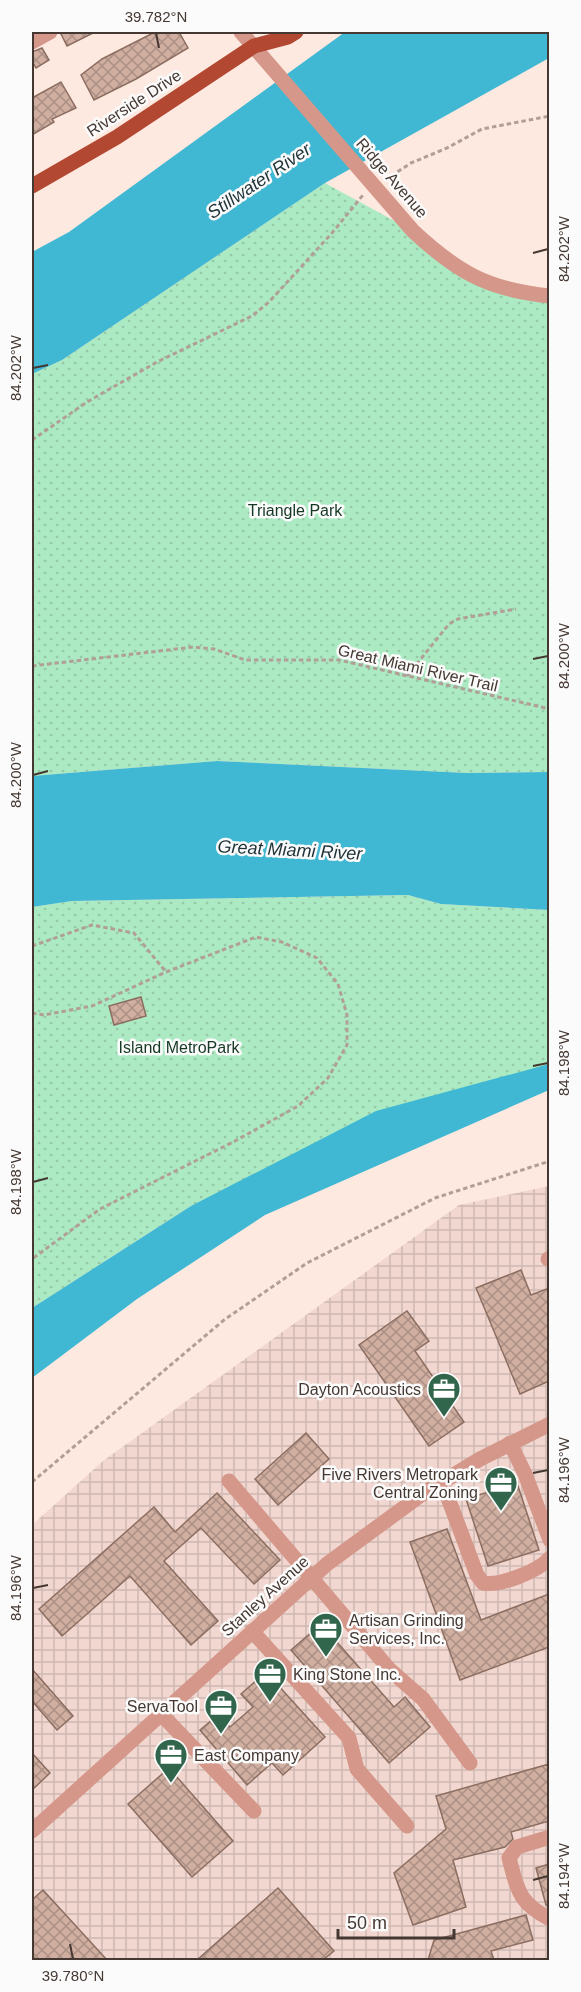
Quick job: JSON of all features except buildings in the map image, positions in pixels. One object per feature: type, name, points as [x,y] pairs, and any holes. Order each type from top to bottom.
[{"type":"main road","name":"Riverside Drive","points":[[254,46],[264,32]]},
{"type":"main road","name":"Riverside Drive","points":[[32,186],[117,137],[254,46],[288,37],[296,32]]},
{"type":"street","points":[[32,42],[50,32]]},
{"type":"street","name":"Ridge Avenue","points":[[241,32],[413,231],[456,268],[502,288],[549,296]]},
{"type":"street","name":"Stanley Avenue","points":[[32,1831],[311,1577],[377,1525],[442,1482],[510,1443],[549,1424]]},
{"type":"street","points":[[510,1443],[525,1474],[549,1540]]},
{"type":"street","points":[[229,1481],[390,1670],[423,1699],[470,1763]]},
{"type":"street","points":[[442,1482],[477,1575],[483,1583],[493,1584],[541,1566],[549,1558]]},
{"type":"street","points":[[252,1630],[350,1738],[357,1769],[407,1826]]},
{"type":"street","points":[[162,1715],[254,1811]]},
{"type":"street","points":[[549,1837],[517,1847],[509,1858],[519,1895],[531,1909],[549,1919]]},
{"type":"path","points":[[383,181],[411,163],[482,129],[549,116]]},
{"type":"path","points":[[32,440],[87,402],[157,362],[252,316],[269,302],[332,233],[365,192]]},
{"type":"path","points":[[407,676],[449,624],[458,619],[516,609]]},
{"type":"path","name":"Great Miami River Trail","points":[[32,666],[193,647],[213,649],[245,660],[339,660],[549,710]]},
{"type":"path","points":[[32,946],[92,925],[134,933],[166,972]]},
{"type":"path","points":[[32,1013],[44,1015],[92,1006],[166,972],[256,937],[282,942],[317,958],[338,984],[347,1015],[347,1045],[328,1078],[298,1106],[235,1141],[100,1209],[32,1259]]},
{"type":"path","points":[[32,1482],[224,1320],[307,1263],[435,1198],[549,1161]]},
{"type":"shaded area","points":[[549,1186],[549,1960],[32,1960],[32,1525],[103,1461],[459,1205]]},
{"type":"green space","name":"Triangle Park","points":[[325,183],[413,231],[456,268],[549,296],[549,772],[467,773],[217,761],[32,776],[32,374],[62,360]]},
{"type":"green space","name":"Island MetroPark","points":[[408,895],[441,904],[549,910],[549,1064],[509,1077],[191,1206],[32,1308],[32,907],[72,901]]},
{"type":"water","name":"Stillwater River","points":[[345,32],[549,32],[549,58],[325,183],[62,360],[32,374],[32,252],[69,232]]},
{"type":"water","name":"Great Miami River","points":[[217,761],[467,773],[549,772],[549,910],[441,904],[408,895],[72,901],[32,907],[32,776]]},
{"type":"water","points":[[549,1064],[549,1090],[265,1215],[137,1299],[32,1378],[32,1308],[191,1206],[376,1111]]},
{"type":"place","name":"Dayton Acoustics","points":[[444,1418]]},
{"type":"place","name":"Five Rivers Metropark Central Zoning","points":[[501,1512]]},
{"type":"place","name":"Artisan Grinding Services, Inc.","points":[[326,1658]]},
{"type":"place","name":"King Stone Inc.","points":[[270,1703]]},
{"type":"place","name":"ServaTool","points":[[221,1735]]},
{"type":"place","name":"East Company","points":[[171,1784]]}]
